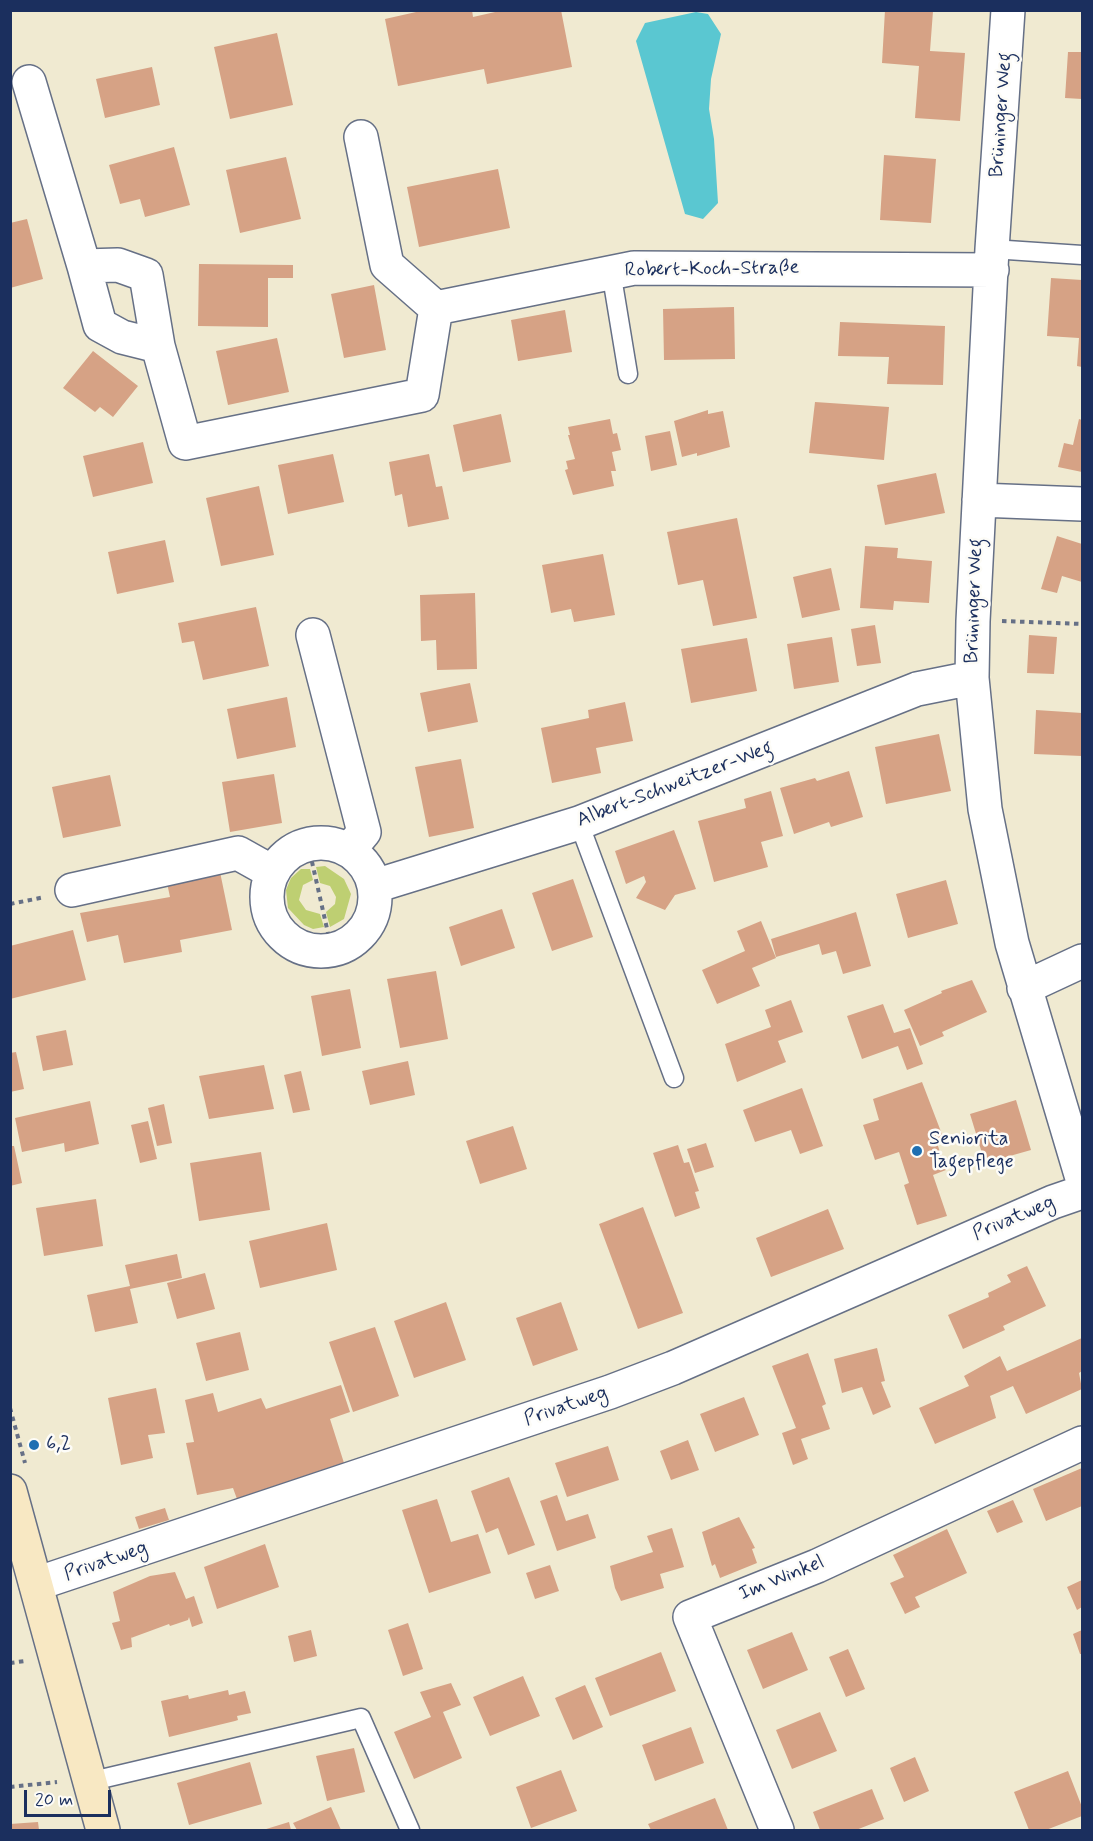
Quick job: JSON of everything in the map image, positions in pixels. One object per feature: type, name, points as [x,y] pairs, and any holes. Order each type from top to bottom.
[{"type":"street","name":"Brüninger Weg","points":[[1008,10],[972,621],[972,678],[985,809],[1012,943],[1083,1178]]},
{"type":"street","points":[[29,82],[100,325],[122,337],[158,346]]},
{"type":"street","points":[[84,266],[118,265],[146,275],[158,346],[185,443],[422,395],[436,308],[387,265],[361,137]]},
{"type":"street","name":"Robert-Koch-Straße","points":[[436,308],[634,267],[992,260]]},
{"type":"street","points":[[979,500],[1083,504]]},
{"type":"street","points":[[313,635],[364,832],[349,850]]},
{"type":"street","name":"Albert-Schweitzer-Weg","points":[[375,886],[579,823],[917,689],[972,678]]},
{"type":"street","points":[[329,843],[349,850],[366,865],[375,886],[376,903],[371,920],[362,934],[348,945],[332,951],[315,951],[298,946],[283,937],[273,922],[267,906],[267,888],[272,872],[287,854],[308,844],[329,843]]},
{"type":"street","points":[[72,890],[238,853],[272,872]]},
{"type":"street","points":[[1024,988],[1083,961]]},
{"type":"street","name":"Privatweg","points":[[36,1584],[598,1396],[673,1368],[1053,1202],[1083,1192]]},
{"type":"street","name":"Im Winkel","points":[[777,1830],[690,1617],[817,1566],[1083,1443]]},
{"type":"street","points":[[10,1491],[87,1780],[103,1830]]},
{"type":"lane","points":[[992,260],[1083,255]]},
{"type":"lane","points":[[610,271],[628,375]]},
{"type":"lane","points":[[579,823],[674,1078]]},
{"type":"lane","points":[[87,1780],[361,1718],[410,1830]]},
{"type":"path","points":[[972,621],[1083,624]]},
{"type":"path","points":[[308,844],[332,951]]},
{"type":"path","points":[[10,1787],[87,1780]]},
{"type":"green space","points":[[325,866],[344,879],[351,894],[344,919],[330,927],[326,912],[335,904],[336,897],[330,886],[320,883],[316,867]]},
{"type":"green space","points":[[301,869],[310,869],[313,880],[303,885],[299,900],[306,910],[320,914],[324,927],[313,929],[304,925],[288,908],[286,890],[291,878]]},
{"type":"water","points":[[696,12],[708,14],[721,34],[711,79],[709,109],[714,139],[718,203],[703,219],[685,214],[636,41],[645,23]]},
{"type":"building","points":[[425,10],[472,10],[473,17],[504,10],[561,10],[572,67],[487,84],[484,69],[398,86],[385,19]]},
{"type":"building","points":[[885,10],[933,11],[930,51],[965,53],[960,121],[915,118],[919,66],[882,63]]},
{"type":"building","points":[[277,33],[293,105],[230,119],[214,47]]},
{"type":"building","points":[[1068,52],[1082,52],[1082,99],[1065,98]]},
{"type":"building","points":[[152,67],[160,105],[105,118],[96,79]]},
{"type":"building","points":[[174,147],[190,205],[145,217],[140,199],[120,204],[109,165]]},
{"type":"building","points":[[884,155],[936,159],[931,223],[880,220]]},
{"type":"building","points":[[286,157],[301,219],[240,233],[226,170]]},
{"type":"building","points":[[498,169],[510,228],[419,247],[407,187]]},
{"type":"building","points":[[27,219],[43,279],[10,288],[10,223]]},
{"type":"building","points":[[199,264],[293,265],[293,278],[268,278],[268,327],[198,326]]},
{"type":"building","points":[[1051,278],[1082,280],[1082,367],[1077,366],[1079,338],[1047,336]]},
{"type":"building","points":[[374,285],[386,350],[344,358],[331,294]]},
{"type":"building","points":[[734,307],[735,359],[664,360],[663,309]]},
{"type":"building","points":[[565,310],[572,352],[518,361],[511,320]]},
{"type":"building","points":[[840,322],[945,326],[943,385],[887,384],[889,357],[838,356]]},
{"type":"building","points":[[277,338],[289,392],[228,405],[216,351]]},
{"type":"building","points":[[93,351],[138,386],[113,417],[100,407],[95,412],[63,388]]},
{"type":"building","points":[[815,402],[889,407],[884,460],[809,453]]},
{"type":"building","points":[[708,410],[708,414],[723,411],[730,447],[697,456],[697,453],[682,457],[674,421]]},
{"type":"building","points":[[501,414],[511,462],[463,472],[453,425]]},
{"type":"building","points":[[610,419],[613,434],[617,433],[621,450],[612,452],[616,471],[611,471],[614,486],[573,495],[565,470],[568,469],[566,461],[575,459],[568,427]]},
{"type":"building","points":[[1079,419],[1082,420],[1082,472],[1058,467],[1064,443],[1073,445]]},
{"type":"building","points":[[670,431],[677,465],[651,471],[645,436]]},
{"type":"building","points":[[143,442],[153,483],[93,497],[83,456]]},
{"type":"building","points":[[333,454],[344,502],[288,514],[278,465]]},
{"type":"building","points":[[429,454],[436,487],[442,486],[449,519],[408,527],[402,494],[395,496],[389,462]]},
{"type":"building","points":[[936,473],[945,513],[885,525],[877,485]]},
{"type":"building","points":[[259,486],[274,555],[221,566],[206,498]]},
{"type":"building","points":[[737,518],[757,618],[713,626],[703,580],[678,585],[667,532]]},
{"type":"building","points":[[1057,536],[1082,544],[1082,582],[1062,576],[1057,593],[1041,589]]},
{"type":"building","points":[[165,540],[174,582],[117,594],[108,552]]},
{"type":"building","points":[[865,546],[898,548],[897,558],[932,561],[929,603],[894,601],[893,610],[860,608]]},
{"type":"building","points":[[603,554],[615,615],[574,622],[571,609],[551,613],[542,565]]},
{"type":"building","points":[[831,568],[840,610],[802,618],[793,577]]},
{"type":"building","points":[[475,593],[477,669],[437,670],[436,640],[421,641],[420,595]]},
{"type":"building","points":[[256,607],[269,666],[203,680],[194,641],[182,643],[178,623]]},
{"type":"building","points":[[875,625],[881,663],[857,666],[851,629]]},
{"type":"building","points":[[1029,635],[1057,637],[1054,674],[1027,673]]},
{"type":"building","points":[[832,637],[839,682],[794,689],[787,644]]},
{"type":"building","points":[[747,638],[757,691],[691,703],[681,649]]},
{"type":"building","points":[[470,683],[478,722],[428,732],[420,693]]},
{"type":"building","points":[[287,697],[296,747],[237,759],[227,709]]},
{"type":"building","points":[[625,702],[633,741],[596,748],[601,773],[552,783],[541,728],[589,718],[588,710]]},
{"type":"building","points":[[1036,710],[1082,713],[1082,756],[1034,754]]},
{"type":"building","points":[[939,734],[951,791],[886,804],[875,747]]},
{"type":"building","points":[[461,759],[474,828],[429,837],[415,767]]},
{"type":"building","points":[[849,771],[863,817],[831,827],[829,822],[794,834],[780,788],[815,778],[817,781]]},
{"type":"building","points":[[274,774],[282,823],[230,832],[222,782]]},
{"type":"building","points":[[110,775],[121,826],[63,838],[52,787]]},
{"type":"building","points":[[771,791],[783,836],[761,842],[768,867],[714,882],[698,821],[746,808],[744,799]]},
{"type":"building","points":[[674,830],[696,889],[675,895],[665,910],[636,898],[646,882],[644,876],[626,884],[615,851]]},
{"type":"building","points":[[220,872],[232,930],[180,940],[182,952],[124,963],[118,935],[87,942],[80,913],[170,897],[167,883]]},
{"type":"building","points":[[573,879],[593,937],[552,951],[532,893]]},
{"type":"building","points":[[946,880],[958,924],[908,938],[896,894]]},
{"type":"building","points":[[502,909],[515,948],[461,966],[449,927]]},
{"type":"building","points":[[856,912],[871,966],[843,974],[836,951],[822,955],[819,944],[776,957],[771,939]]},
{"type":"building","points":[[761,921],[776,958],[752,968],[760,986],[717,1004],[702,970],[745,951],[737,931]]},
{"type":"building","points":[[73,930],[86,980],[10,999],[10,946]]},
{"type":"building","points":[[436,971],[448,1039],[400,1048],[387,979]]},
{"type":"building","points":[[972,980],[987,1012],[942,1032],[944,1036],[920,1046],[904,1010],[942,993],[941,991]]},
{"type":"building","points":[[350,989],[361,1048],[322,1056],[311,996]]},
{"type":"building","points":[[791,1000],[803,1032],[778,1041],[786,1062],[737,1082],[725,1044],[771,1027],[765,1010]]},
{"type":"building","points":[[883,1004],[894,1033],[910,1028],[923,1064],[907,1070],[898,1046],[862,1059],[847,1016]]},
{"type":"building","points":[[66,1030],[73,1065],[43,1071],[36,1036]]},
{"type":"building","points":[[16,1052],[24,1089],[10,1092],[10,1053]]},
{"type":"building","points":[[408,1061],[415,1095],[370,1105],[362,1071]]},
{"type":"building","points":[[264,1065],[274,1109],[209,1119],[199,1076]]},
{"type":"building","points":[[301,1071],[310,1110],[293,1113],[284,1075]]},
{"type":"building","points":[[922,1082],[943,1137],[936,1140],[946,1170],[933,1175],[947,1216],[917,1225],[904,1185],[909,1183],[899,1152],[875,1160],[863,1125],[879,1120],[873,1099]]},
{"type":"building","points":[[802,1088],[823,1146],[800,1154],[791,1130],[755,1142],[743,1110]]},
{"type":"building","points":[[1016,1100],[1031,1150],[985,1163],[970,1114]]},
{"type":"building","points":[[90,1101],[99,1144],[65,1152],[64,1143],[22,1152],[15,1118]]},
{"type":"building","points":[[164,1104],[172,1143],[157,1146],[148,1108]]},
{"type":"building","points":[[148,1121],[157,1159],[140,1163],[131,1125]]},
{"type":"building","points":[[513,1126],[527,1169],[480,1184],[466,1141]]},
{"type":"building","points":[[706,1143],[714,1167],[695,1173],[687,1149]]},
{"type":"building","points":[[678,1145],[684,1163],[689,1162],[699,1191],[695,1192],[700,1208],[675,1217],[653,1153]]},
{"type":"building","points":[[10,1146],[14,1146],[22,1183],[10,1186]]},
{"type":"building","points":[[261,1152],[270,1210],[199,1221],[190,1163]]},
{"type":"building","points":[[96,1199],[103,1246],[44,1256],[36,1208]]},
{"type":"building","points":[[643,1207],[683,1313],[638,1329],[599,1224]]},
{"type":"building","points":[[828,1209],[844,1249],[771,1277],[756,1238]]},
{"type":"building","points":[[327,1223],[337,1270],[260,1288],[249,1241]]},
{"type":"building","points":[[177,1254],[182,1278],[130,1289],[138,1323],[95,1332],[87,1295],[130,1286],[125,1265]]},
{"type":"building","points":[[1027,1266],[1046,1306],[1003,1326],[1005,1330],[963,1349],[948,1315],[989,1297],[988,1293],[1011,1282],[1007,1275]]},
{"type":"building","points":[[205,1273],[215,1309],[177,1319],[167,1283]]},
{"type":"building","points":[[446,1302],[466,1360],[414,1378],[394,1321]]},
{"type":"building","points":[[561,1302],[578,1350],[533,1366],[516,1318]]},
{"type":"building","points":[[375,1327],[399,1396],[353,1412],[329,1342]]},
{"type":"building","points":[[240,1332],[249,1370],[206,1381],[196,1343]]},
{"type":"building","points":[[1082,1338],[1082,1371],[1079,1373],[1082,1389],[1026,1414],[1013,1386],[990,1396],[996,1418],[935,1444],[919,1408],[969,1386],[964,1376],[1000,1356],[1007,1371]]},
{"type":"building","points":[[877,1348],[885,1381],[881,1382],[891,1407],[873,1415],[862,1387],[842,1393],[834,1359]]},
{"type":"building","points":[[808,1353],[826,1404],[822,1406],[830,1429],[801,1439],[808,1459],[793,1465],[782,1433],[796,1428],[772,1366]]},
{"type":"building","points":[[341,1385],[350,1412],[330,1419],[344,1463],[237,1499],[233,1488],[197,1495],[186,1443],[194,1442],[185,1400],[213,1393],[218,1412],[261,1398],[266,1409]]},
{"type":"building","points":[[156,1388],[165,1433],[148,1435],[153,1458],[121,1465],[108,1398]]},
{"type":"building","points":[[744,1397],[759,1435],[715,1452],[700,1414]]},
{"type":"building","points":[[688,1440],[699,1470],[671,1480],[660,1451]]},
{"type":"building","points":[[608,1446],[619,1480],[567,1497],[555,1463]]},
{"type":"building","points":[[1082,1468],[1082,1506],[1046,1521],[1033,1489]]},
{"type":"building","points":[[509,1477],[535,1545],[508,1555],[498,1528],[486,1533],[471,1491]]},
{"type":"building","points":[[557,1495],[566,1521],[588,1514],[596,1538],[557,1551],[540,1501]]},
{"type":"building","points":[[437,1499],[451,1542],[478,1534],[491,1573],[429,1593],[402,1510]]},
{"type":"building","points":[[1013,1500],[1023,1522],[997,1533],[987,1511]]},
{"type":"building","points":[[165,1508],[169,1520],[139,1529],[135,1517]]},
{"type":"building","points":[[739,1517],[755,1548],[752,1549],[757,1563],[720,1578],[715,1564],[712,1566],[702,1532]]},
{"type":"building","points":[[672,1528],[684,1567],[660,1574],[664,1588],[621,1601],[615,1588],[610,1566],[653,1552],[647,1536]]},
{"type":"building","points":[[947,1529],[967,1573],[915,1597],[920,1607],[905,1614],[890,1583],[904,1577],[893,1555]]},
{"type":"building","points":[[265,1544],[279,1587],[217,1609],[204,1567]]},
{"type":"building","points":[[550,1565],[559,1591],[535,1599],[526,1573]]},
{"type":"building","points":[[175,1572],[186,1599],[194,1596],[203,1623],[192,1627],[189,1617],[188,1620],[170,1626],[169,1624],[131,1638],[132,1647],[121,1650],[112,1623],[120,1621],[113,1592],[150,1576]]},
{"type":"building","points":[[1082,1580],[1082,1607],[1077,1610],[1067,1587]]},
{"type":"building","points":[[408,1623],[423,1669],[403,1676],[388,1630]]},
{"type":"building","points":[[311,1630],[317,1656],[294,1662],[288,1636]]},
{"type":"building","points":[[1082,1630],[1082,1654],[1080,1654],[1073,1634]]},
{"type":"building","points":[[792,1632],[808,1670],[763,1689],[747,1650]]},
{"type":"building","points":[[848,1649],[865,1689],[846,1697],[829,1657]]},
{"type":"building","points":[[661,1652],[676,1691],[610,1716],[595,1678]]},
{"type":"building","points":[[523,1676],[540,1716],[490,1736],[473,1697]]},
{"type":"building","points":[[451,1683],[461,1705],[443,1712],[462,1758],[414,1779],[394,1732],[431,1717],[420,1692]]},
{"type":"building","points":[[585,1685],[603,1727],[573,1740],[555,1698]]},
{"type":"building","points":[[228,1690],[229,1695],[245,1691],[251,1713],[237,1716],[238,1720],[235,1721],[169,1737],[161,1701],[188,1695],[189,1699]]},
{"type":"building","points":[[820,1712],[837,1751],[792,1769],[776,1730]]},
{"type":"building","points":[[691,1727],[704,1763],[655,1781],[642,1745]]},
{"type":"building","points":[[354,1748],[365,1792],[327,1801],[316,1756]]},
{"type":"building","points":[[915,1757],[929,1791],[904,1802],[890,1768]]},
{"type":"building","points":[[250,1762],[262,1804],[189,1825],[177,1783]]},
{"type":"building","points":[[561,1770],[577,1811],[531,1828],[516,1787]]},
{"type":"building","points":[[1068,1771],[1082,1807],[1082,1816],[1046,1830],[1029,1830],[1014,1792]]},
{"type":"building","points":[[872,1789],[884,1819],[856,1830],[820,1830],[813,1812]]},
{"type":"building","points":[[715,1798],[728,1830],[651,1830],[648,1824]]},
{"type":"building","points":[[331,1807],[341,1830],[297,1830],[293,1823]]},
{"type":"building","points":[[38,1822],[39,1830],[10,1830],[10,1824]]},
{"type":"building","points":[[289,1822],[291,1830],[263,1830]]},
{"type":"place","name":"Seniorita Tagepflege","points":[[917,1151]]},
{"type":"place","name":"6,2","points":[[34,1445]]}]
